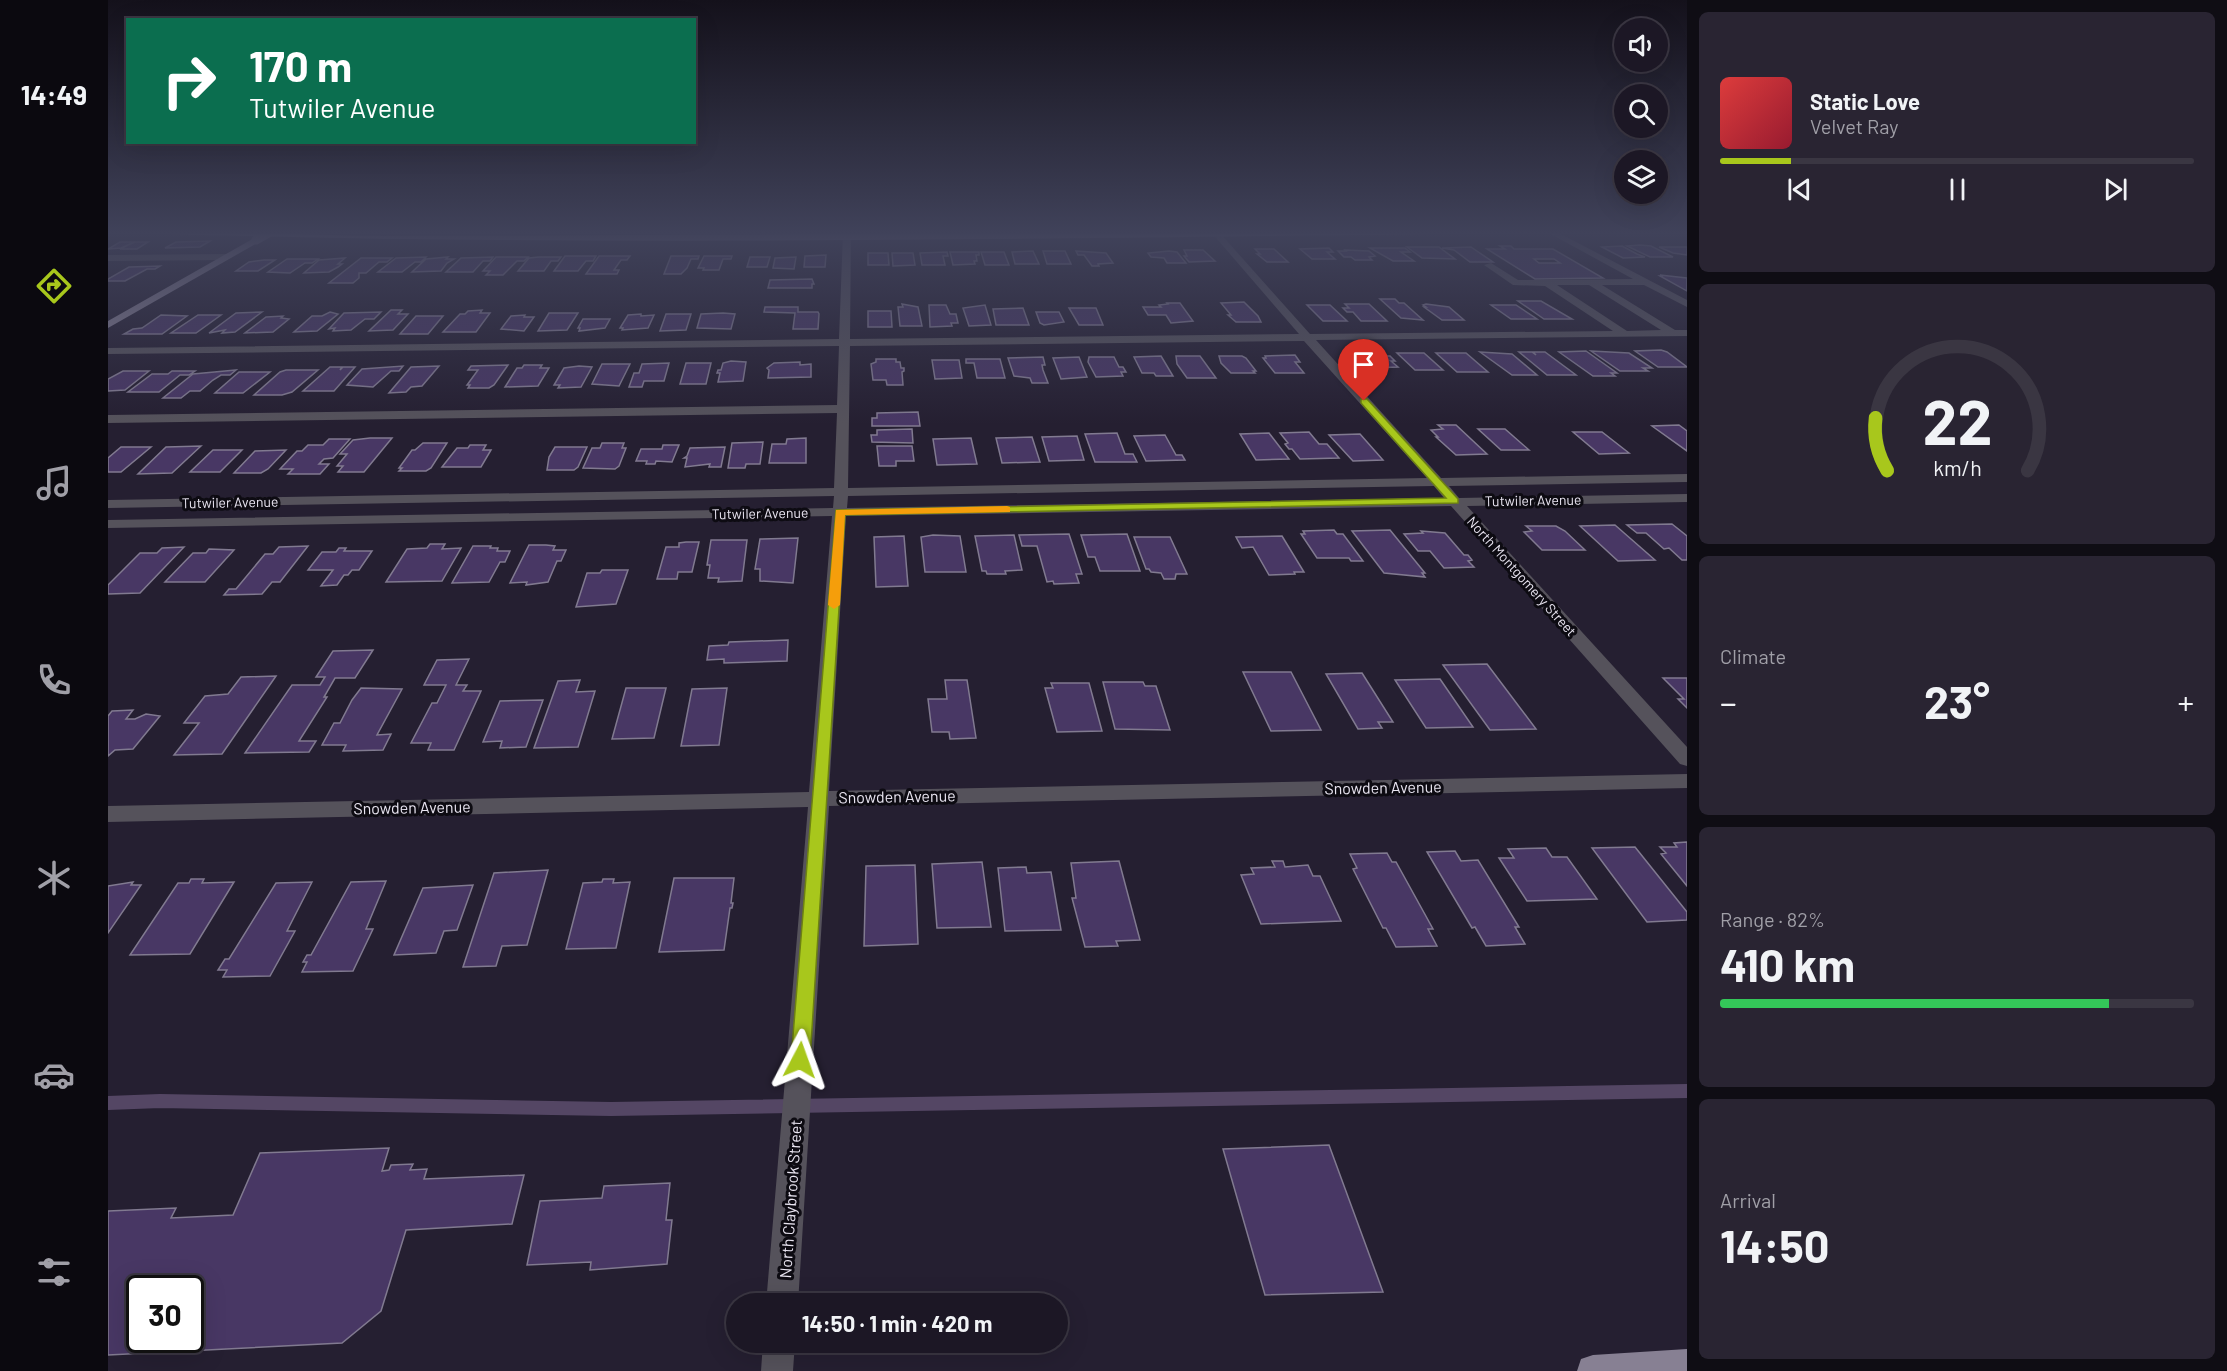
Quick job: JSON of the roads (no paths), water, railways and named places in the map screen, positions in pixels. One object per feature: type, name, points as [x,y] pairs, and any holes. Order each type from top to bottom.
[{"type":"main road","points":[[108,325],[159,296]]},
{"type":"main road","points":[[1593,1371],[1687,1365]]},
{"type":"street","name":"North Claybrook Street","points":[[783,1293],[840,512],[845,296]]},
{"type":"street","name":"North Montgomery Street","points":[[1270,296],[1687,759]]},
{"type":"street","points":[[1567,296],[1625,334]]},
{"type":"street","points":[[1612,296],[1672,333]]},
{"type":"street","points":[[1672,296],[1687,304]]},
{"type":"street","points":[[108,351],[1687,333]]},
{"type":"street","points":[[108,419],[843,409]]},
{"type":"street","name":"Tutwiler Avenue","points":[[108,504],[1687,478]]},
{"type":"street","name":"Tutwiler Avenue","points":[[108,524],[1687,498]]},
{"type":"street","points":[[336,520],[351,500]]},
{"type":"street","name":"Snowden Avenue","points":[[108,814],[1687,781]]},
{"type":"street","points":[[777,1371],[778,1353]]},
{"type":"waterway","points":[[108,1103],[160,1101],[611,1109],[1687,1091]]}]
